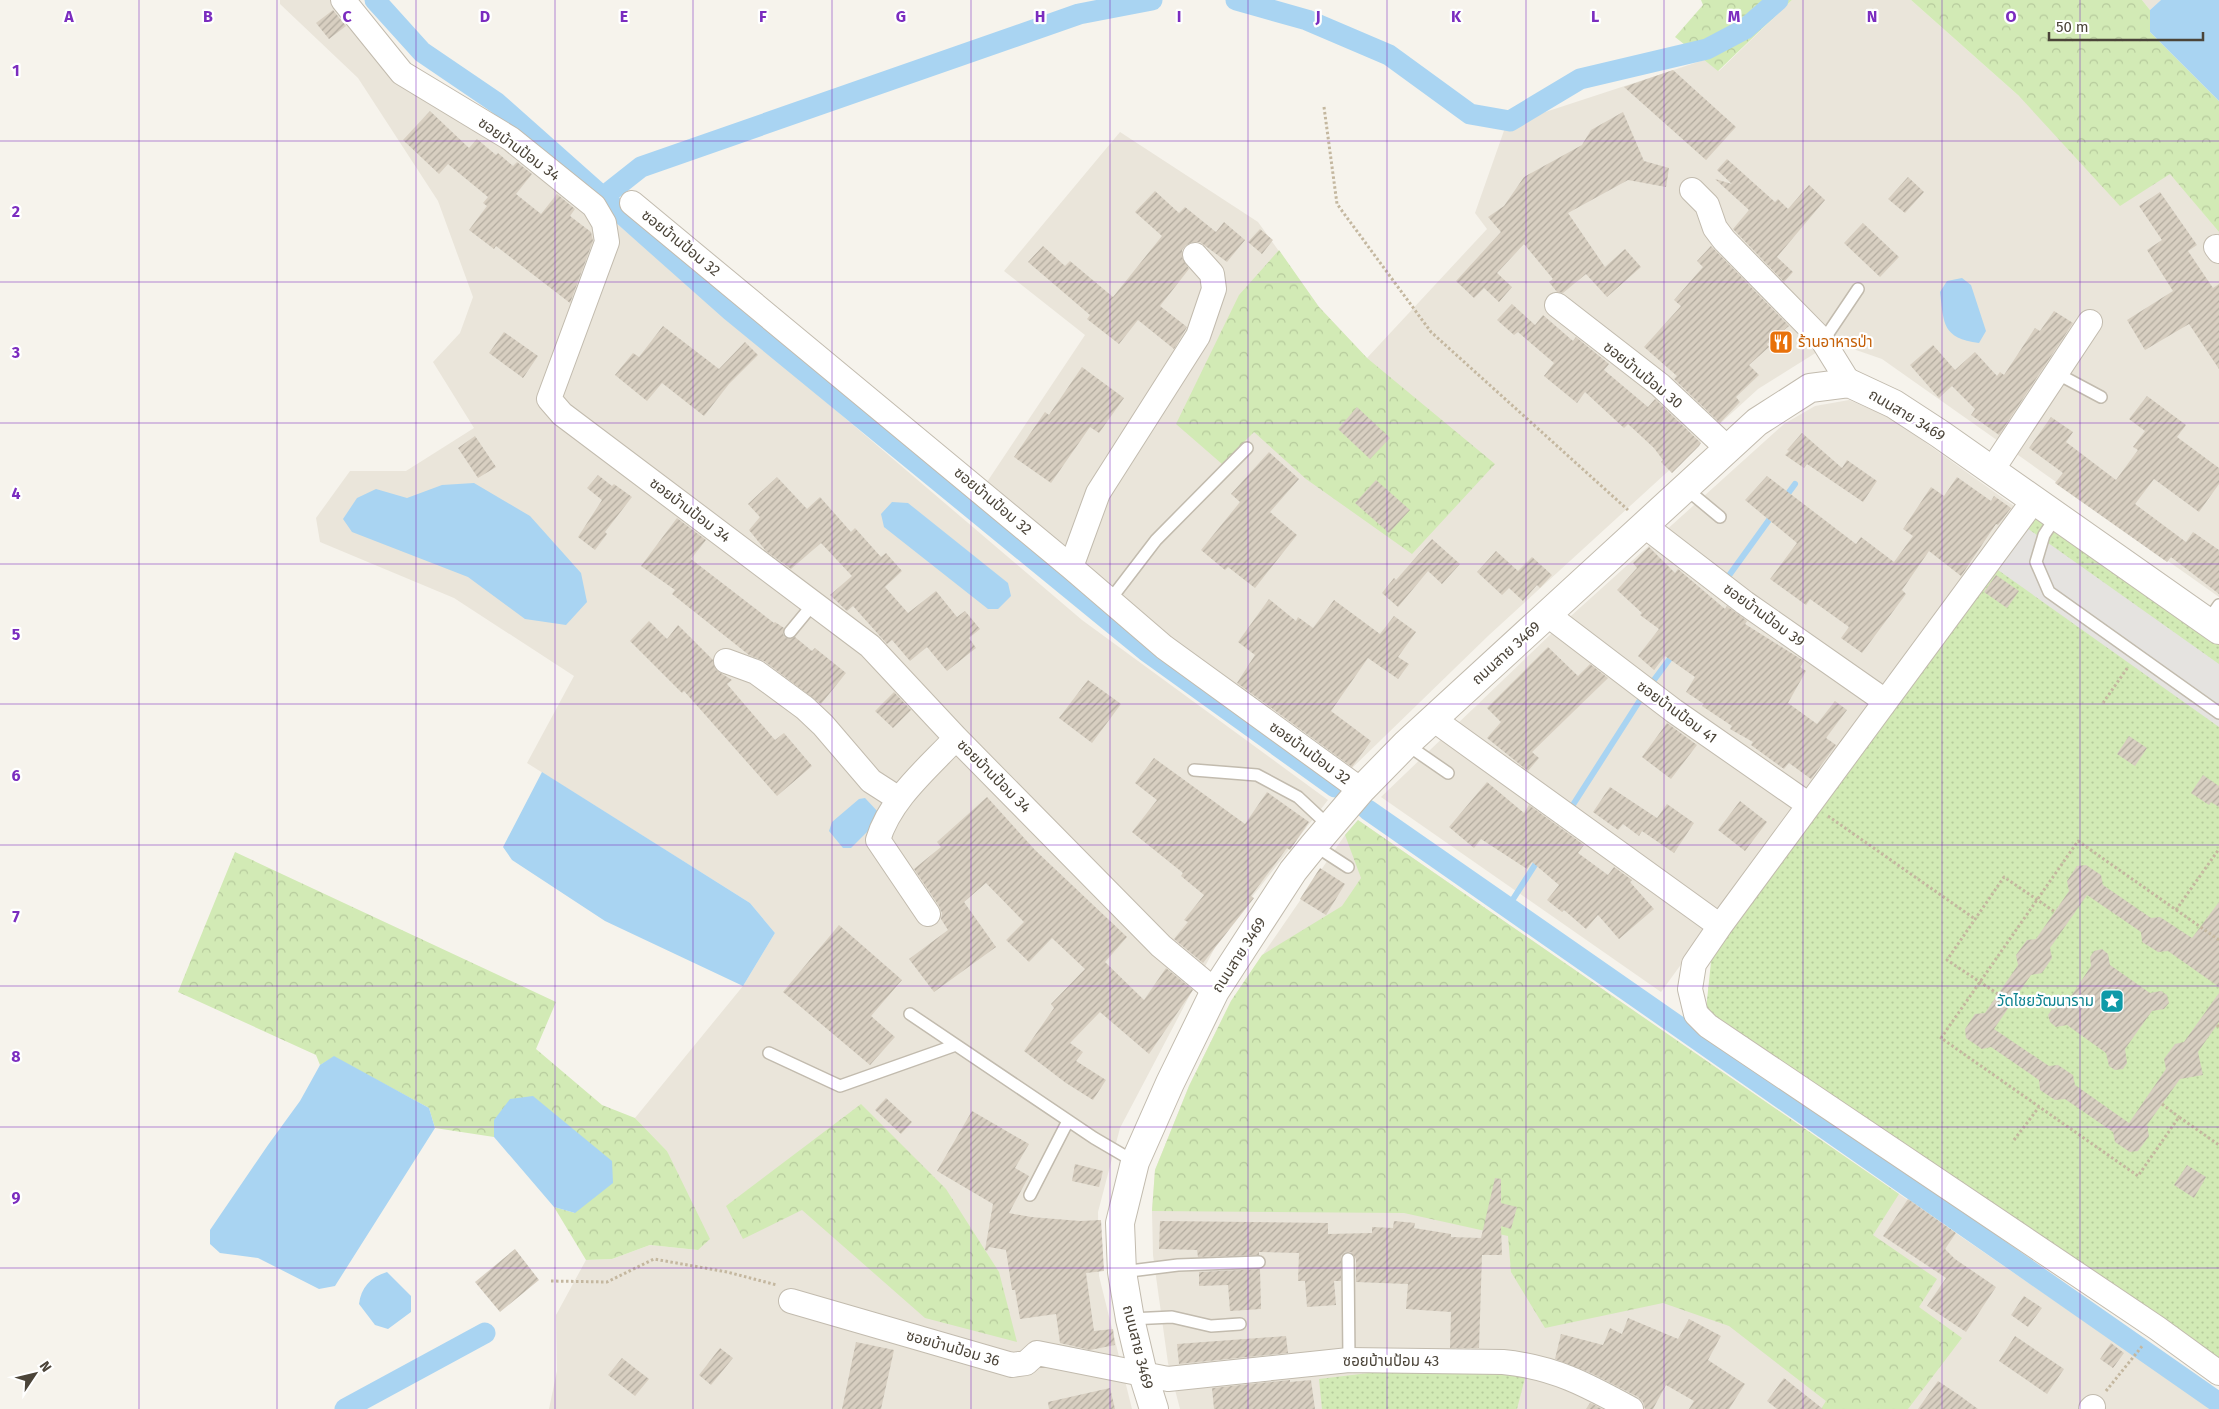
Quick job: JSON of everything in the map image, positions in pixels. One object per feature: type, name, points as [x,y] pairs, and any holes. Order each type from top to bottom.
[{"type":"street","name":"ซอยบ้านป้อม 34","points":[[343,0],[402,73],[511,140],[594,206],[604,223],[607,242],[549,399],[562,414],[870,646],[956,738],[1161,946],[1215,991]]},
{"type":"street","points":[[1692,190],[1707,205],[1715,228],[1724,240],[1823,341],[1850,383]]},
{"type":"street","name":"ซอยบ้านป้อม 32","points":[[632,203],[1071,566],[1164,646],[1361,790]]},
{"type":"street","points":[[1071,566],[1098,493],[1198,336],[1214,289],[1212,274],[1195,255]]},
{"type":"street","name":"ซอยบ้านป้อม 30","points":[[1557,305],[1660,385],[1727,448]]},
{"type":"street","points":[[1992,470],[2090,322]]},
{"type":"street","name":"ถนนสาย 3469","points":[[1154,1409],[1143,1374],[1130,1319],[1122,1272],[1120,1223],[1135,1162],[1170,1082],[1215,991],[1293,871],[1321,835],[1361,790],[1406,744],[1645,526],[1727,448],[1758,422],[1810,388],[1850,383],[1894,404],[2056,516],[2215,619]]},
{"type":"street","points":[[2034,500],[1886,701],[1816,809],[1720,926],[1694,964],[1690,989],[1696,1014],[1708,1026],[2157,1328],[2219,1373]]},
{"type":"street","name":"ซอยบ้านป้อม 39","points":[[1645,526],[1745,603],[1886,701]]},
{"type":"street","name":"ซอยบ้านป้อม 41","points":[[1548,615],[1674,711],[1816,809]]},
{"type":"street","points":[[726,661],[756,672],[805,708],[823,725],[871,781],[899,799]]},
{"type":"street","points":[[1433,719],[1720,926]]},
{"type":"street","points":[[928,914],[878,840],[881,830],[899,799],[956,738]]},
{"type":"street","name":"ซอยบ้านป้อม 36","points":[[791,1301],[1012,1365],[1026,1362],[1037,1353],[1143,1374]]},
{"type":"street","name":"ซอยบ้านป้อม 43","points":[[1143,1374],[1168,1379],[1349,1360],[1526,1365],[1581,1381],[1631,1409]]},
{"type":"lane","points":[[1823,341],[1858,289]]},
{"type":"lane","points":[[2056,373],[2101,397]]},
{"type":"lane","points":[[1110,600],[1156,540],[1247,448]]},
{"type":"lane","points":[[1685,488],[1720,516]]},
{"type":"lane","points":[[2056,516],[2044,535],[2036,562],[2049,592],[2219,713]]},
{"type":"lane","points":[[790,632],[814,603]]},
{"type":"lane","points":[[1406,744],[1448,773]]},
{"type":"lane","points":[[1194,770],[1257,775],[1298,797],[1321,835],[1348,867]]},
{"type":"lane","points":[[910,1014],[1068,1121],[1135,1162]]},
{"type":"lane","points":[[769,1053],[840,1086],[956,1045]]},
{"type":"lane","points":[[1030,1196],[1068,1121]]},
{"type":"lane","points":[[1348,1259],[1349,1360]]},
{"type":"lane","points":[[1122,1272],[1178,1265],[1259,1262]]},
{"type":"lane","points":[[1130,1319],[1172,1317],[1211,1326],[1240,1324]]},
{"type":"path","points":[[1324,107],[1337,204],[1431,332],[1645,526]]},
{"type":"path","points":[[2103,703],[2136,654]]},
{"type":"path","points":[[1816,809],[1975,919]]},
{"type":"path","points":[[2179,1117],[2138,1176],[1941,1038],[2078,841],[2219,940]]},
{"type":"path","points":[[2176,910],[2219,849]]},
{"type":"path","points":[[1998,994],[1947,960],[2004,877],[2054,912]]},
{"type":"path","points":[[2162,1104],[2219,1145]]},
{"type":"path","points":[[2014,1140],[2039,1107]]},
{"type":"path","points":[[2092,1408],[2135,1355]]},
{"type":"shaded area","points":[[280,0],[331,0],[403,84],[516,153],[609,217],[1082,620],[1328,800],[1220,938],[1120,1128],[1098,1212],[1099,1276],[1132,1409],[549,1409],[557,1371],[556,1315],[586,1260],[612,1259],[650,1245],[698,1250],[667,1151],[635,1118],[743,986],[775,933],[750,903],[527,763],[574,676],[454,598],[320,542],[316,518],[350,471],[406,471],[474,428],[433,362],[460,333],[473,297],[438,201],[358,78],[280,4]]},
{"type":"shaded area","points":[[1792,0],[1911,0],[2019,96],[2170,173],[2219,232],[2219,597],[1882,359],[1833,342],[1758,389],[1488,636],[1349,771],[1203,667],[987,482],[1085,335],[1004,271],[1120,132],[1258,222],[1319,307],[1367,358],[1487,229],[1475,213],[1506,125],[1704,60],[1719,71]]},
{"type":"shaded area","points":[[2142,0],[2161,0],[2150,10]]},
{"type":"shaded area","points":[[1849,400],[1891,418],[2014,506],[1661,992],[1381,797],[1552,633],[1784,424],[1815,406]]},
{"type":"shaded area","points":[[2027,528],[2219,664],[2219,727],[1998,570]]},
{"type":"shaded area","points":[[1358,820],[2212,1409],[1180,1409],[1168,1363],[1153,1255],[1152,1211],[1155,1170],[1189,1086],[1231,1001],[1345,835]]},
{"type":"green space","points":[[1701,0],[1792,0],[1718,71],[1675,37],[1703,5]]},
{"type":"green space","points":[[1911,0],[2142,0],[2150,10],[2150,32],[2219,101],[2219,232],[2170,174],[2120,206],[2019,96]]},
{"type":"green space","points":[[1279,250],[1319,307],[1367,358],[1495,464],[1412,554],[1306,479],[1254,432],[1222,464],[1176,424],[1239,295]]},
{"type":"green space","points":[[2036,508],[2219,638],[2219,1358],[1706,1010],[1712,952]]},
{"type":"green space","points":[[1358,820],[1899,1194],[1873,1235],[1937,1279],[1919,1307],[1962,1338],[1908,1409],[1821,1409],[1826,1401],[1729,1326],[1663,1303],[1545,1328],[1511,1272],[1508,1236],[1404,1213],[1152,1211],[1155,1170],[1189,1086],[1231,1001],[1262,955],[1342,906],[1361,878],[1345,835]]},
{"type":"green space","points":[[235,852],[556,1002],[536,1049],[602,1105],[635,1118],[667,1151],[710,1239],[698,1250],[650,1245],[612,1259],[586,1260],[554,1207],[575,1213],[494,1120],[494,1137],[435,1128],[429,1108],[334,1057],[320,1065],[316,1055],[178,992]]},
{"type":"green space","points":[[861,1104],[946,1189],[999,1272],[1017,1342],[925,1318],[802,1210],[743,1239],[726,1206]]},
{"type":"green space","points":[[1385,1371],[1499,1373],[1525,1378],[1517,1409],[1322,1409],[1319,1379]]},
{"type":"water","points":[[2161,0],[2219,0],[2219,101],[2150,32],[2150,10]]},
{"type":"water","points":[[1962,278],[1971,285],[1986,331],[1979,343],[1967,341],[1951,333],[1944,321],[1940,292],[1947,281]]},
{"type":"water","points":[[474,483],[530,516],[581,573],[587,602],[566,625],[525,619],[468,577],[352,532],[343,519],[357,498],[376,489],[407,498],[442,485]]},
{"type":"water","points":[[892,502],[908,503],[1008,583],[1011,596],[998,609],[988,609],[884,527],[881,514]]},
{"type":"water","points":[[542,772],[750,903],[775,933],[743,986],[605,921],[512,860],[503,847]]},
{"type":"water","points":[[865,798],[880,814],[878,821],[851,848],[843,848],[829,831],[832,822],[859,799]]},
{"type":"water","points":[[334,1056],[429,1108],[435,1128],[335,1286],[319,1289],[258,1258],[220,1253],[210,1244],[210,1230],[300,1101],[320,1065]]},
{"type":"water","points":[[533,1096],[612,1161],[613,1183],[575,1213],[554,1207],[494,1137],[494,1120],[510,1099]]},
{"type":"water","points":[[387,1272],[411,1296],[411,1312],[388,1329],[375,1325],[359,1304],[367,1284]]},
{"type":"building","points":[[333,10],[346,26],[329,39],[316,23]]},
{"type":"building","points":[[1673,70],[1736,127],[1706,160],[1624,87]]},
{"type":"building","points":[[430,111],[469,148],[477,139],[513,166],[517,162],[532,174],[516,194],[541,214],[557,194],[575,209],[570,216],[591,232],[593,241],[570,303],[496,246],[494,249],[469,230],[487,206],[483,203],[488,197],[448,164],[439,174],[403,140]]},
{"type":"building","points":[[1623,112],[1644,161],[1669,168],[1666,187],[1628,180],[1568,213],[1605,267],[1625,249],[1641,267],[1607,297],[1586,274],[1563,293],[1557,292],[1549,282],[1553,279],[1524,244],[1497,273],[1512,287],[1499,302],[1484,288],[1474,298],[1456,281],[1501,232],[1488,217],[1504,206],[1524,177],[1582,145],[1591,130]]},
{"type":"building","points":[[1727,159],[1775,202],[1778,199],[1788,209],[1809,185],[1825,200],[1777,257],[1793,272],[1784,282],[1733,229],[1749,210],[1715,179],[1732,184],[1717,170]]},
{"type":"building","points":[[1908,177],[1924,192],[1905,213],[1888,199]]},
{"type":"building","points":[[1155,191],[1179,213],[1185,207],[1216,232],[1224,222],[1245,240],[1227,262],[1200,242],[1186,245],[1182,250],[1182,257],[1189,269],[1160,306],[1187,327],[1174,349],[1138,320],[1119,344],[1087,319],[1090,315],[1028,262],[1043,246],[1065,266],[1070,261],[1113,297],[1162,236],[1135,212]]},
{"type":"building","points":[[2160,192],[2197,245],[2188,251],[2213,288],[2219,284],[2219,369],[2189,324],[2145,350],[2127,320],[2173,291],[2147,250],[2162,240],[2139,206]]},
{"type":"building","points":[[1863,223],[1899,257],[1880,277],[1844,243]]},
{"type":"building","points":[[1260,229],[1273,240],[1262,254],[1248,242]]},
{"type":"building","points":[[1711,246],[1789,326],[1767,344],[1769,347],[1749,365],[1759,375],[1736,397],[1740,402],[1720,423],[1674,379],[1677,376],[1644,347],[1681,306],[1674,300],[1703,267],[1697,261]]},
{"type":"building","points":[[1512,304],[1535,325],[1543,315],[1573,341],[1576,337],[1609,364],[1604,370],[1648,407],[1655,399],[1701,443],[1699,446],[1672,473],[1661,462],[1663,460],[1654,448],[1628,424],[1624,428],[1585,392],[1577,403],[1544,376],[1554,363],[1518,332],[1514,335],[1497,320]]},
{"type":"building","points":[[2054,311],[2073,323],[1999,435],[1971,415],[1975,409],[1952,386],[1939,398],[1910,365],[1933,345],[1955,370],[1975,352],[1997,376],[2000,372],[2004,375],[2035,328],[2040,331]]},
{"type":"building","points":[[663,326],[719,369],[745,342],[758,355],[729,384],[704,416],[662,383],[647,401],[615,375],[633,353],[639,357]]},
{"type":"building","points":[[504,332],[538,356],[523,378],[489,353]]},
{"type":"building","points":[[1082,367],[1124,398],[1099,433],[1090,427],[1051,483],[1014,457],[1045,412],[1049,415]]},
{"type":"building","points":[[2147,396],[2186,425],[2177,437],[2219,468],[2219,484],[2199,512],[2154,479],[2135,504],[2186,542],[2193,532],[2219,550],[2219,594],[2171,557],[2167,562],[2055,483],[2063,473],[2029,448],[2051,417],[2073,432],[2066,442],[2116,480],[2138,450],[2133,447],[2145,431],[2129,419]]},
{"type":"building","points":[[1357,407],[1390,438],[1370,459],[1338,429]]},
{"type":"building","points":[[1802,433],[1842,468],[1847,460],[1877,481],[1863,502],[1807,464],[1804,468],[1785,455]]},
{"type":"building","points":[[475,436],[496,467],[478,478],[458,448]]},
{"type":"building","points":[[1269,452],[1299,479],[1270,512],[1297,535],[1255,588],[1228,567],[1225,570],[1201,550],[1240,502],[1231,494]]},
{"type":"building","points":[[598,475],[612,486],[614,484],[632,497],[605,532],[607,534],[595,550],[578,537],[602,500],[587,488]]},
{"type":"building","points":[[1767,476],[1856,544],[1861,537],[1894,562],[1913,536],[1903,529],[1931,487],[1944,496],[1957,477],[1991,501],[1994,496],[2011,508],[1998,525],[1996,524],[1961,576],[1929,551],[1902,590],[1906,594],[1862,653],[1841,638],[1849,627],[1810,599],[1806,605],[1770,579],[1797,543],[1745,500]]},
{"type":"building","points":[[777,477],[807,509],[820,497],[851,532],[855,528],[881,557],[886,553],[902,571],[885,587],[908,613],[936,591],[957,617],[965,611],[980,629],[969,638],[976,648],[947,671],[927,647],[910,661],[892,640],[887,644],[853,606],[847,611],[830,595],[852,576],[821,543],[791,569],[766,551],[749,530],[760,517],[748,504]]},
{"type":"building","points":[[1376,480],[1410,510],[1389,533],[1355,503]]},
{"type":"building","points":[[677,518],[706,540],[691,559],[774,623],[784,628],[783,634],[786,638],[795,637],[812,651],[815,648],[846,673],[821,704],[764,661],[749,655],[672,594],[675,590],[641,566]]},
{"type":"building","points":[[1432,539],[1460,564],[1442,584],[1428,571],[1398,607],[1382,593]]},
{"type":"building","points":[[1649,547],[1675,573],[1678,569],[1725,609],[1727,606],[1747,621],[1745,624],[1804,661],[1800,667],[1806,671],[1788,703],[1817,724],[1835,701],[1847,710],[1826,738],[1836,745],[1811,779],[1789,763],[1784,769],[1751,745],[1753,742],[1730,729],[1732,726],[1702,706],[1704,704],[1686,692],[1695,677],[1665,656],[1654,670],[1638,656],[1659,629],[1640,615],[1642,613],[1617,590],[1637,568],[1633,563]]},
{"type":"building","points":[[1496,551],[1518,571],[1532,557],[1552,575],[1540,588],[1537,585],[1523,601],[1509,588],[1502,595],[1477,572]]},
{"type":"building","points":[[1996,575],[2019,591],[2007,608],[1984,592]]},
{"type":"building","points":[[1269,599],[1296,621],[1298,617],[1313,628],[1334,600],[1380,634],[1394,616],[1416,632],[1398,657],[1409,664],[1398,679],[1368,658],[1331,711],[1371,741],[1352,767],[1237,683],[1255,655],[1238,642]]},
{"type":"building","points":[[649,621],[667,639],[678,625],[713,660],[716,670],[732,680],[727,684],[775,740],[784,733],[812,766],[777,796],[684,691],[682,693],[630,641]]},
{"type":"building","points":[[1548,647],[1578,676],[1590,664],[1608,678],[1532,752],[1539,758],[1528,771],[1487,738],[1501,722],[1487,708]]},
{"type":"building","points":[[1088,680],[1121,704],[1092,743],[1059,718]]},
{"type":"building","points":[[894,692],[911,710],[893,728],[875,711]]},
{"type":"building","points":[[1667,723],[1697,745],[1671,779],[1642,757]]},
{"type":"building","points":[[2129,736],[2147,748],[2135,766],[2117,754]]},
{"type":"building","points":[[1154,758],[1245,824],[1267,792],[1309,822],[1290,850],[1287,848],[1251,896],[1254,898],[1203,963],[1174,939],[1188,922],[1184,920],[1204,895],[1181,876],[1183,873],[1132,832],[1157,800],[1135,783]]},
{"type":"building","points":[[2203,775],[2219,786],[2219,807],[2211,802],[2209,805],[2191,793]]},
{"type":"building","points":[[1487,782],[1524,813],[1529,805],[1584,845],[1578,853],[1608,875],[1614,867],[1632,880],[1630,882],[1654,909],[1619,939],[1598,915],[1586,929],[1564,910],[1562,912],[1547,900],[1559,885],[1532,862],[1527,869],[1481,839],[1474,848],[1449,827]]},
{"type":"building","points":[[1610,787],[1657,818],[1667,804],[1694,823],[1674,853],[1642,831],[1639,836],[1623,824],[1618,830],[1593,812]]},
{"type":"building","points":[[987,797],[1035,850],[1127,937],[1105,962],[1144,1000],[1166,968],[1193,990],[1149,1054],[1100,1012],[1070,1043],[1083,1052],[1076,1061],[1106,1080],[1093,1100],[1066,1083],[1024,1051],[1054,1008],[1051,1004],[1085,969],[1052,938],[1029,962],[1006,940],[1024,922],[986,883],[964,902],[996,947],[934,992],[909,959],[948,930],[941,919],[942,913],[939,906],[914,869],[941,847],[937,842]]},
{"type":"building","points":[[1740,801],[1767,822],[1745,851],[1718,830]]},
{"type":"building","points":[[2086,865],[2101,875],[2103,885],[2151,918],[2160,917],[2192,938],[2219,902],[2219,987],[2168,951],[2158,952],[2142,942],[2141,932],[2087,895],[2050,948],[2052,958],[2042,973],[2031,975],[1994,1029],[2049,1066],[2058,1065],[2073,1075],[2075,1085],[2129,1123],[2166,1069],[2164,1059],[2175,1044],[2184,1042],[2219,993],[2219,1022],[2198,1052],[2203,1075],[2180,1079],[2147,1125],[2149,1136],[2138,1151],[2130,1152],[2115,1142],[2113,1132],[2065,1099],[2055,1100],[2040,1090],[2039,1080],[1991,1047],[1982,1049],[1966,1038],[1965,1029],[1975,1014],[1985,1013],[2018,965],[2016,955],[2027,940],[2036,939],[2069,891],[2067,881],[2077,866]]},
{"type":"building","points":[[1320,868],[1345,884],[1326,915],[1300,899]]},
{"type":"building","points":[[839,925],[902,980],[871,1016],[895,1037],[870,1065],[783,992]]},
{"type":"building","points":[[2102,949],[2108,954],[2110,965],[2150,993],[2161,991],[2167,995],[2169,1003],[2164,1009],[2152,1011],[2125,1049],[2127,1063],[2123,1069],[2115,1070],[2109,1066],[2106,1053],[2067,1025],[2056,1027],[2050,1022],[2048,1015],[2052,1009],[2064,1007],[2091,966],[2090,957],[2094,951]]},
{"type":"building","points":[[886,1098],[912,1122],[901,1134],[875,1110]]},
{"type":"building","points":[[972,1111],[1029,1144],[1015,1168],[1029,1176],[1009,1213],[1031,1217],[1080,1221],[1101,1220],[1104,1271],[1086,1273],[1094,1331],[1113,1329],[1115,1345],[1090,1350],[1060,1343],[1056,1314],[1020,1319],[1015,1290],[1012,1290],[1006,1250],[989,1247],[987,1251],[985,1250],[993,1204],[937,1171]]},
{"type":"building","points":[[1075,1164],[1103,1171],[1099,1187],[1072,1181]]},
{"type":"building","points":[[2187,1165],[2206,1177],[2194,1198],[2174,1185]]},
{"type":"building","points":[[1495,1178],[1501,1179],[1501,1203],[1517,1207],[1511,1229],[1501,1226],[1502,1255],[1482,1255],[1479,1348],[1450,1348],[1451,1312],[1406,1309],[1408,1284],[1356,1282],[1356,1259],[1351,1252],[1345,1252],[1341,1256],[1341,1281],[1334,1281],[1336,1305],[1307,1307],[1305,1281],[1298,1281],[1299,1253],[1259,1252],[1259,1255],[1198,1257],[1197,1250],[1159,1249],[1160,1221],[1328,1223],[1328,1234],[1372,1233],[1372,1227],[1393,1228],[1394,1221],[1415,1223],[1414,1228],[1451,1234],[1451,1237],[1481,1238]]},
{"type":"building","points":[[1908,1199],[1956,1233],[1945,1249],[1955,1259],[1996,1287],[1966,1332],[1927,1306],[1946,1278],[1883,1236]]},
{"type":"building","points":[[515,1249],[539,1280],[500,1312],[475,1282]]},
{"type":"building","points":[[1260,1269],[1261,1309],[1230,1311],[1228,1285],[1199,1286],[1199,1272]]},
{"type":"building","points":[[2024,1296],[2042,1308],[2028,1327],[2011,1315]]},
{"type":"building","points":[[1628,1318],[1678,1339],[1689,1319],[1721,1336],[1708,1360],[1745,1384],[1729,1409],[1689,1409],[1694,1401],[1666,1385],[1653,1409],[1645,1409],[1643,1402],[1638,1397],[1591,1373],[1555,1359],[1561,1334],[1603,1345],[1610,1328],[1622,1334]]},
{"type":"building","points":[[1286,1336],[1288,1353],[1179,1364],[1177,1344]]},
{"type":"building","points":[[2015,1336],[2064,1369],[2047,1394],[1999,1361]]},
{"type":"building","points":[[856,1342],[894,1350],[881,1409],[842,1409]]},
{"type":"building","points":[[2111,1343],[2124,1353],[2113,1368],[2100,1359]]},
{"type":"building","points":[[720,1348],[733,1358],[711,1385],[699,1375]]},
{"type":"building","points":[[622,1358],[649,1379],[635,1396],[608,1375]]},
{"type":"building","points":[[1784,1378],[1823,1409],[1777,1409],[1767,1401]]},
{"type":"building","points":[[1290,1380],[1290,1382],[1311,1380],[1315,1409],[1214,1409],[1212,1388]]},
{"type":"building","points":[[1938,1381],[1959,1395],[1978,1409],[1918,1409]]},
{"type":"building","points":[[1110,1388],[1115,1409],[1049,1409],[1048,1402]]},
{"type":"building","points":[[1590,1403],[1593,1404],[1602,1409],[1586,1409]]},
{"type":"waterway","points":[[375,0],[422,52],[497,103],[731,311],[1146,651],[1335,787]]},
{"type":"waterway","points":[[603,197],[641,167],[1079,14],[1152,0]]},
{"type":"waterway","points":[[1236,0],[1307,20],[1389,55],[1470,114],[1510,121],[1580,79],[1707,49],[1745,29],[1778,0]]},
{"type":"waterway","points":[[1784,499],[1795,484]]},
{"type":"waterway","points":[[1725,581],[1774,513]]},
{"type":"waterway","points":[[1651,684],[1674,653]]},
{"type":"waterway","points":[[1569,811],[1642,697]]},
{"type":"waterway","points":[[1368,810],[2219,1403]]},
{"type":"waterway","points":[[1508,907],[1540,857]]},
{"type":"waterway","points":[[345,1409],[485,1333]]},
{"type":"place","name":"ร้านอาหารป่า","points":[[1781,342]]},
{"type":"place","name":"วัดไชยวัฒนาราม","points":[[2112,1001]]}]
